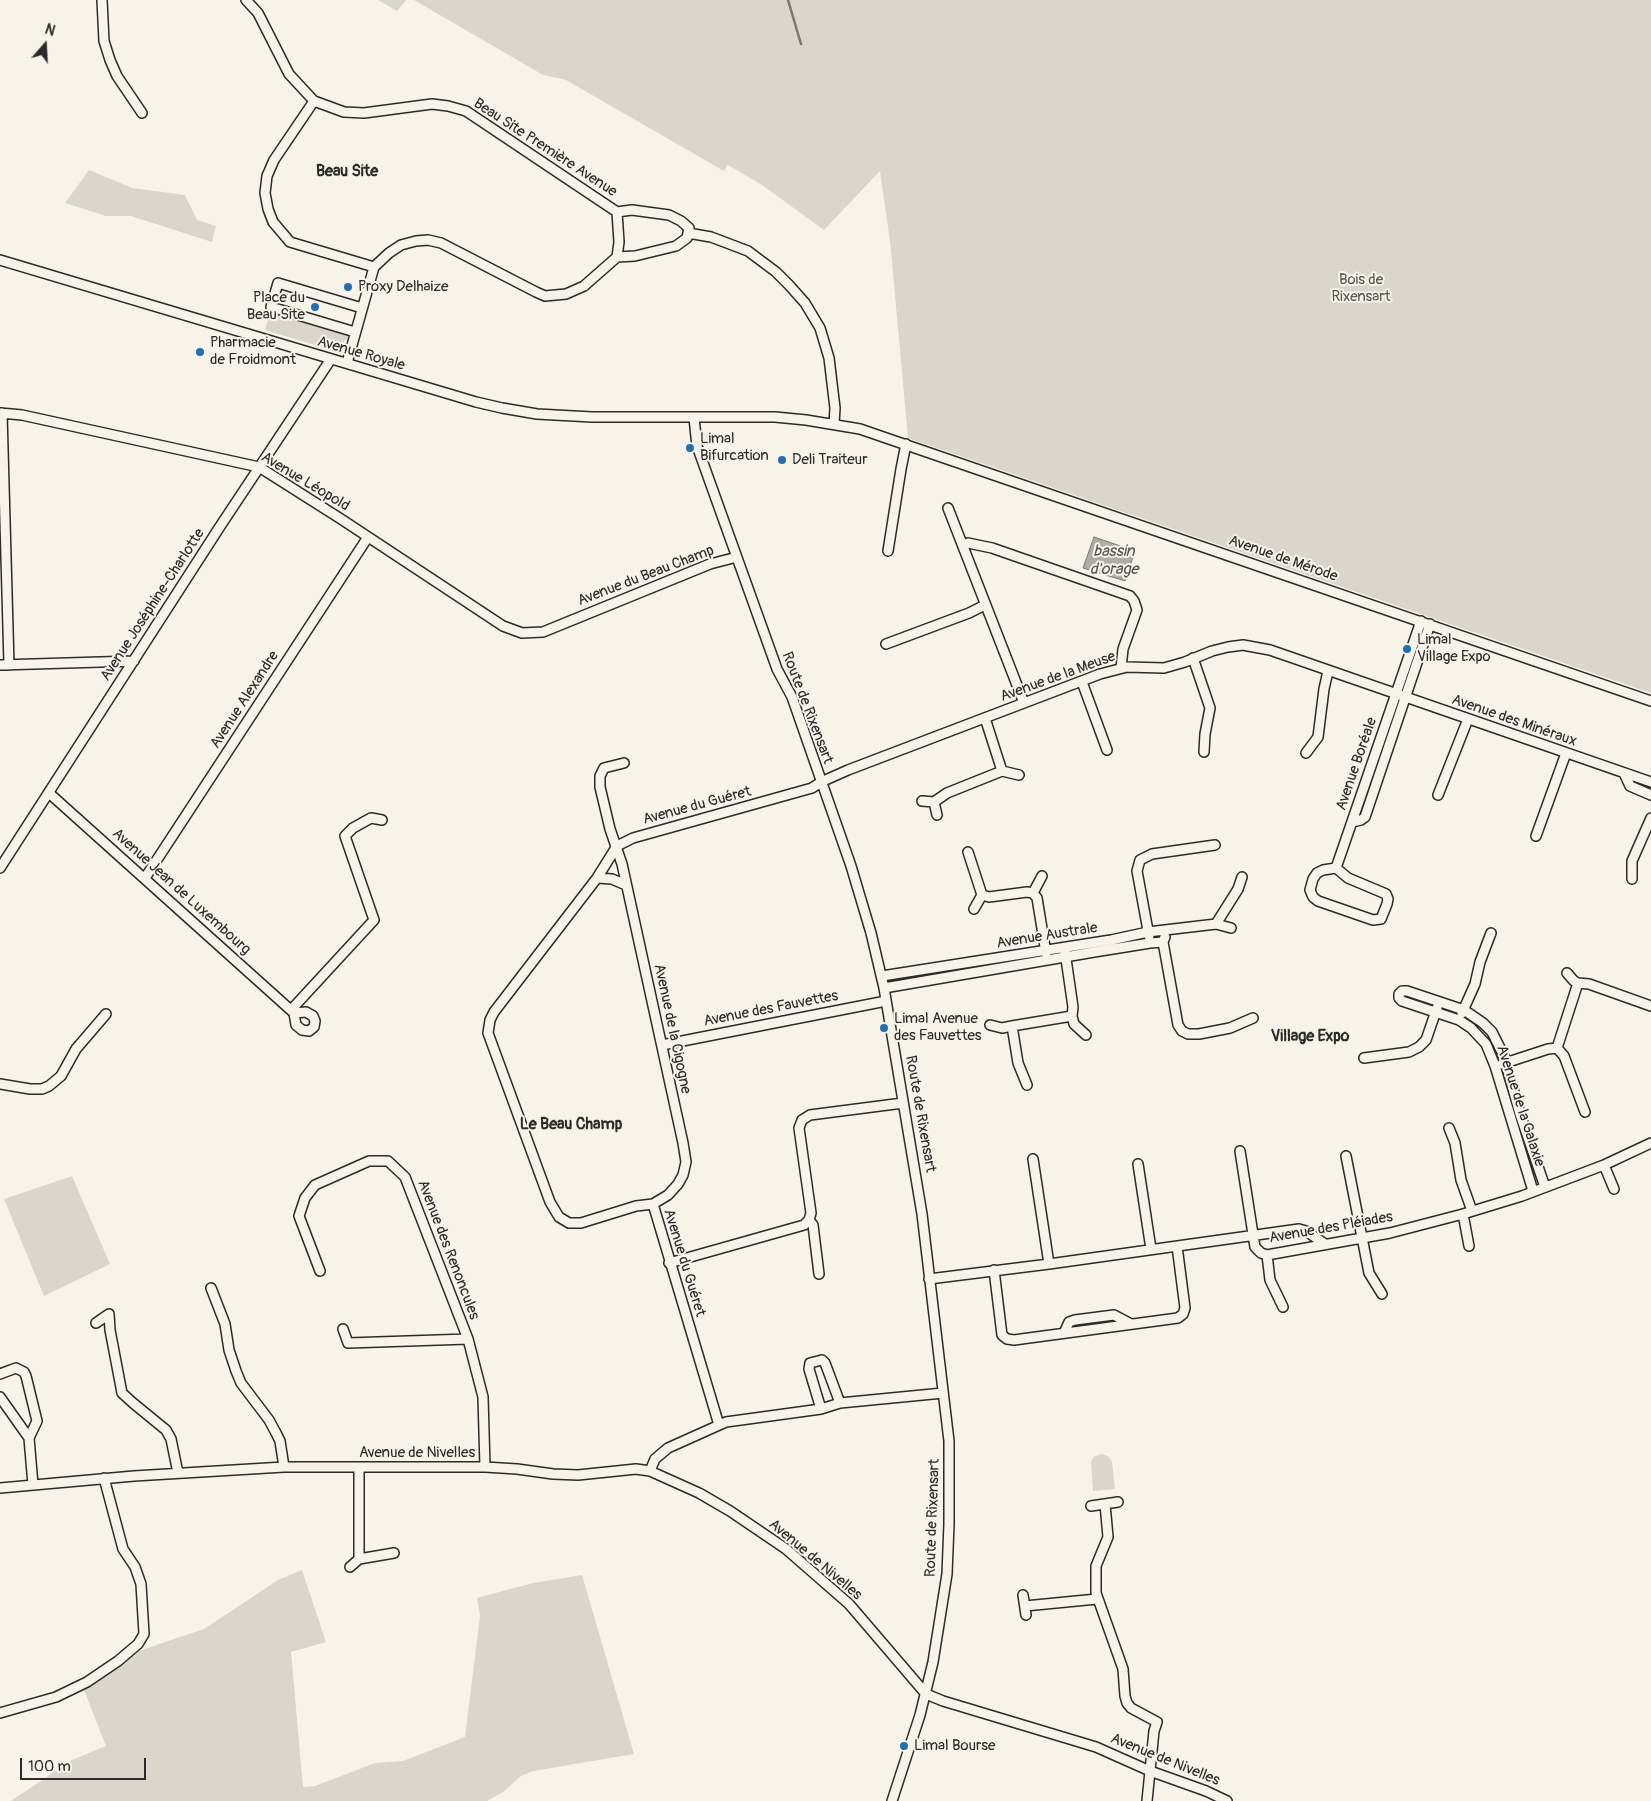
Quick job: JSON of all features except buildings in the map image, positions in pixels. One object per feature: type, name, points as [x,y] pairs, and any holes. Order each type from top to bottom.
[{"type":"street","points":[[102,0],[104,41],[110,60],[117,76],[142,112]]},
{"type":"street","name":"Beau Site Première Avenue","points":[[246,0],[258,13],[289,74],[314,101],[344,112],[379,112],[432,104],[466,111],[617,212]]},
{"type":"street","points":[[314,101],[274,160],[267,176],[265,193],[268,209],[273,222],[290,242],[374,267]]},
{"type":"street","points":[[347,364],[374,267],[401,245],[416,240],[428,240],[449,246],[536,292],[553,296],[566,294],[584,286],[617,257],[635,256],[671,248],[687,238],[688,228],[668,215],[632,210],[617,212],[619,242],[617,257]]},
{"type":"street","points":[[688,233],[711,237],[748,251],[776,272],[805,303],[820,328],[830,358],[836,408],[834,424]]},
{"type":"street","name":"Avenue Royale","points":[[0,260],[476,402],[528,412],[592,417],[694,418]]},
{"type":"street","points":[[355,332],[271,307],[278,283],[362,308]]},
{"type":"street","name":"Avenue Joséphine-Charlotte","points":[[0,868],[258,467],[331,359]]},
{"type":"street","points":[[1,413],[4,665],[134,662]]},
{"type":"street","name":"Avenue Léopold","points":[[1,413],[22,415],[258,467],[503,626],[515,632],[530,634],[543,632],[566,622]]},
{"type":"street","name":"Avenue de Mérode","points":[[694,418],[775,417],[860,429],[1651,700]]},
{"type":"street","name":"Route de Rixensart","points":[[694,418],[697,446],[777,669],[792,697],[862,903],[882,976],[921,1205],[949,1441],[950,1483],[947,1564],[940,1623],[926,1694],[892,1801]]},
{"type":"street","points":[[888,551],[906,444]]},
{"type":"street","points":[[948,508],[1024,703]]},
{"type":"street","name":"Avenue Alexandre","points":[[145,878],[368,537]]},
{"type":"street","points":[[964,546],[968,544],[992,548],[1130,596],[1137,610],[1122,649],[1121,668]]},
{"type":"street","name":"Avenue du Beau Champ","points":[[566,622],[710,564],[737,557]]},
{"type":"street","points":[[886,644],[969,613],[985,605]]},
{"type":"street","name":"Avenue Boréale","points":[[1352,822],[1421,621]]},
{"type":"street","name":"Avenue Boréale","points":[[1352,822],[1361,820],[1364,817],[1430,624]]},
{"type":"street","name":"Avenue de la Meuse","points":[[821,782],[1024,703],[1121,668],[1164,668],[1228,646],[1249,646],[1270,650],[1396,694]]},
{"type":"street","points":[[1193,658],[1210,708],[1204,752]]},
{"type":"street","points":[[1306,753],[1318,736],[1328,671]]},
{"type":"street","points":[[1082,682],[1107,750]]},
{"type":"street","name":"Avenue des Minéraux","points":[[1396,694],[1651,782]]},
{"type":"street","points":[[985,718],[1002,771]]},
{"type":"street","points":[[1438,795],[1468,720]]},
{"type":"street","points":[[1536,836],[1566,753]]},
{"type":"street","name":"Avenue de la Cigogne","points":[[624,763],[604,768],[600,776],[600,787],[626,885],[686,1162],[683,1175],[678,1184],[668,1195],[653,1204]]},
{"type":"street","points":[[922,801],[934,802],[947,793],[1002,771],[1019,775]]},
{"type":"street","name":"Avenue des Minéraux","points":[[1624,773],[1630,786],[1651,794]]},
{"type":"street","name":"Avenue du Guéret","points":[[719,1425],[669,1263],[653,1204],[636,1206],[581,1222],[569,1223],[559,1217],[550,1202],[488,1033],[490,1020],[494,1012],[597,878],[617,846],[640,836],[812,788],[821,782]]},
{"type":"street","name":"Avenue Jean de Luxembourg","points":[[49,793],[293,1012],[374,920],[345,836],[353,828],[371,818],[382,820]]},
{"type":"street","points":[[934,802],[936,815]]},
{"type":"street","points":[[1632,879],[1632,861],[1651,818]]},
{"type":"street","points":[[1336,868],[1352,822]]},
{"type":"street","points":[[1150,943],[1137,871],[1140,860],[1152,854],[1215,845]]},
{"type":"street","points":[[968,852],[982,895],[974,909]]},
{"type":"street","points":[[1336,868],[1348,878],[1386,894],[1387,904],[1381,919],[1371,920],[1318,901],[1312,897],[1310,890],[1316,875],[1323,870],[1336,868]]},
{"type":"street","points":[[1033,893],[1042,876]]},
{"type":"street","points":[[1216,924],[1238,889],[1242,877]]},
{"type":"street","points":[[597,878],[612,879],[626,885]]},
{"type":"street","points":[[982,895],[989,897],[1027,892],[1033,893],[1037,898],[1047,961]]},
{"type":"street","name":"Avenue Australe","points":[[882,976],[1111,940],[1148,932],[1216,924],[1231,928]]},
{"type":"street","points":[[1167,930],[1163,942],[1178,1024],[1182,1031],[1191,1035],[1214,1031],[1230,1028],[1254,1018]]},
{"type":"street","points":[[1459,1020],[1475,984],[1480,962],[1491,933]]},
{"type":"street","name":"Avenue Australe","points":[[884,988],[1163,942]]},
{"type":"street","points":[[1064,946],[1073,1006],[1072,1016],[1074,1024],[1086,1035]]},
{"type":"street","points":[[1567,973],[1578,983],[1589,984],[1651,1006]]},
{"type":"street","points":[[1557,1048],[1578,983]]},
{"type":"street","name":"Avenue de la Galaxie","points":[[1533,1191],[1495,1066],[1486,1044],[1471,1028],[1459,1020],[1402,1001],[1399,998],[1399,994],[1402,991],[1464,1010],[1488,1028],[1498,1043],[1506,1063],[1520,1114],[1545,1187]]},
{"type":"street","name":"Avenue des Fauvettes","points":[[662,1045],[886,1001]]},
{"type":"street","points":[[1364,1058],[1409,1052],[1419,1047],[1426,1040],[1439,1002]]},
{"type":"street","points":[[0,1084],[30,1089],[42,1089],[49,1086],[60,1076],[76,1049],[106,1014]]},
{"type":"street","points":[[990,1025],[1002,1028],[1072,1016]]},
{"type":"street","points":[[1012,1026],[1018,1063],[1027,1085]]},
{"type":"street","points":[[1495,1066],[1548,1049],[1557,1048]]},
{"type":"street","points":[[1557,1048],[1564,1056],[1585,1112]]},
{"type":"street","points":[[669,1263],[804,1225],[809,1220],[811,1213],[799,1128],[802,1120],[810,1115],[903,1103]]},
{"type":"street","points":[[1449,1128],[1455,1143],[1461,1180],[1472,1211]]},
{"type":"street","name":"Avenue des Pléiades","points":[[929,1279],[1254,1235],[1254,1247],[1261,1253],[1267,1254],[1363,1238],[1463,1214],[1533,1191],[1604,1165],[1651,1143]]},
{"type":"street","points":[[1240,1151],[1254,1235],[1299,1229],[1306,1231],[1325,1244]]},
{"type":"street","points":[[1346,1156],[1369,1273],[1382,1294]]},
{"type":"street","points":[[1033,1159],[1049,1264]]},
{"type":"street","name":"Avenue des Renoncules","points":[[320,1271],[299,1216],[305,1198],[315,1185],[370,1161],[388,1161],[405,1177],[468,1339],[483,1397],[485,1467]]},
{"type":"street","points":[[1138,1164],[1151,1249]]},
{"type":"street","points":[[1604,1165],[1614,1189]]},
{"type":"street","points":[[1463,1214],[1470,1246]]},
{"type":"street","points":[[809,1220],[813,1225],[819,1274]]},
{"type":"street","points":[[994,1270],[1002,1335],[1007,1339],[1014,1340],[1178,1318],[1183,1314],[1185,1308],[1177,1246]]},
{"type":"street","points":[[1267,1254],[1270,1280],[1282,1307]]},
{"type":"street","points":[[211,1288],[225,1324],[229,1350],[236,1371],[242,1383],[276,1432],[281,1446],[284,1467]]},
{"type":"street","points":[[96,1323],[109,1314],[122,1393],[166,1430],[171,1439],[178,1473]]},
{"type":"street","points":[[344,1329],[348,1343],[468,1339]]},
{"type":"street","points":[[821,1409],[809,1369],[810,1363],[822,1360],[825,1363],[840,1403]]},
{"type":"street","points":[[0,1374],[16,1368],[24,1372],[26,1376],[37,1420],[29,1438],[33,1485]]},
{"type":"street","points":[[650,1471],[655,1459],[668,1448],[726,1422],[821,1409],[840,1403],[943,1393]]},
{"type":"street","points":[[0,1397],[29,1438]]},
{"type":"street","name":"Avenue de Nivelles","points":[[0,1488],[104,1478],[284,1467],[485,1467],[578,1475],[636,1469],[650,1471],[699,1493],[730,1511],[786,1549],[849,1604],[926,1694],[943,1701],[1096,1747],[1150,1771],[1206,1791],[1227,1801]]},
{"type":"street","points":[[359,1467],[359,1559]]},
{"type":"street","points":[[0,1712],[56,1697],[87,1682],[118,1661],[138,1644],[143,1637],[145,1626],[141,1584],[135,1567],[123,1549],[104,1478]]},
{"type":"street","points":[[1092,1506],[1118,1502]]},
{"type":"street","points":[[1105,1504],[1108,1537],[1096,1566],[1097,1599],[1123,1669],[1127,1703],[1131,1708],[1157,1722],[1147,1801]]},
{"type":"street","points":[[350,1567],[359,1559],[394,1553]]},
{"type":"street","points":[[1023,1595],[1026,1610],[1097,1599]]},
{"type":"green space","points":[[378,0],[406,0],[397,11]]},
{"type":"green space","name":"Bois de Rixensart","points":[[414,0],[1651,0],[1651,693],[908,438],[890,241],[880,171],[824,230],[762,185],[728,165],[724,171],[566,80],[543,75]]},
{"type":"green space","points":[[89,170],[132,188],[185,195],[197,220],[216,226],[212,242],[131,216],[106,216],[65,203]]},
{"type":"green space","points":[[270,313],[349,336],[341,345],[332,350],[265,330]]},
{"type":"green space","points":[[72,1176],[110,1264],[44,1296],[4,1199]]},
{"type":"green space","points":[[1102,1454],[1108,1456],[1112,1462],[1115,1489],[1093,1491],[1091,1462],[1095,1456]]},
{"type":"green space","points":[[302,1570],[326,1642],[291,1652],[303,1787],[315,1786],[375,1763],[403,1761],[465,1737],[480,1616],[477,1598],[533,1583],[582,1575],[634,1754],[533,1771],[521,1776],[503,1792],[487,1801],[11,1801],[72,1760],[106,1746],[84,1690],[142,1650],[204,1629],[278,1580]]},
{"type":"water","name":"bassin d'orage","points":[[1094,537],[1135,551],[1125,581],[1083,568]]},
{"type":"waterway","points":[[788,0],[801,44]]},
{"type":"place","name":"Proxy Delhaize","points":[[348,287]]},
{"type":"place","name":"Place du Beau Site","points":[[315,307]]},
{"type":"place","name":"Pharmacie de Froidmont","points":[[200,352]]},
{"type":"place","name":"Limal Bifurcation","points":[[690,448]]},
{"type":"place","name":"Deli Traiteur","points":[[782,460]]},
{"type":"place","name":"Limal Village Expo","points":[[1407,649]]},
{"type":"place","name":"Limal Avenue des Fauvettes","points":[[884,1028]]},
{"type":"place","name":"Limal Bourse","points":[[904,1746]]},
{"type":"district","name":"Beau Site","points":[[347,172]]},
{"type":"district","name":"Village Expo","points":[[1310,1037]]},
{"type":"district","name":"Le Beau Champ","points":[[571,1125]]}]
